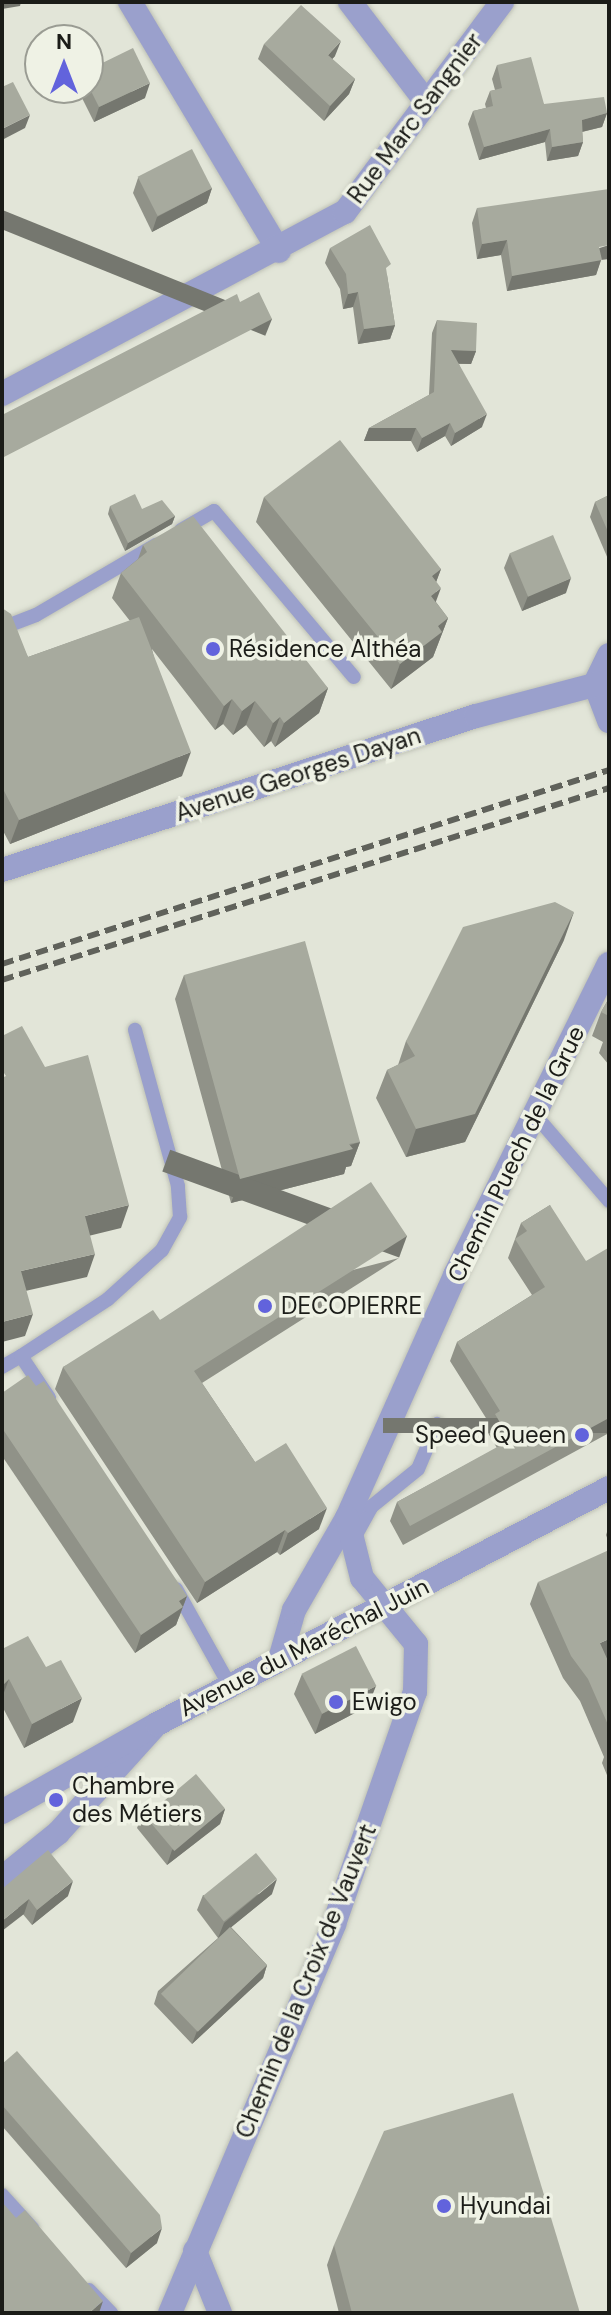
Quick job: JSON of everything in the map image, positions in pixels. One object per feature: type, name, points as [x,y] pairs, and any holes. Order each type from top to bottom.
[{"type":"street","points":[[130,2],[279,251]]},
{"type":"street","points":[[350,2],[427,103]]},
{"type":"street","name":"Rue Marc Sangnier","points":[[2,394],[279,251],[345,212],[502,2]]},
{"type":"street","points":[[607,716],[602,682],[609,655]]},
{"type":"street","name":"Avenue Georges Dayan","points":[[2,870],[476,716],[602,682]]},
{"type":"street","name":"Chemin Puech de la Grue","points":[[280,1659],[294,1610],[350,1529],[455,1275],[609,964]]},
{"type":"street","name":"Avenue du Maréchal Juin","points":[[2,1812],[157,1724],[609,1488]]},
{"type":"street","points":[[350,1529],[362,1578],[385,1606]]},
{"type":"street","name":"Chemin de la Croix de Vauvert","points":[[170,2313],[334,1924],[415,1692],[416,1644],[385,1606]]},
{"type":"street","points":[[2,1878],[58,1833],[157,1724]]},
{"type":"street","points":[[195,2251],[220,2313]]},
{"type":"lane","points":[[2,628],[36,615],[214,511],[354,677]]},
{"type":"lane","points":[[2,1367],[108,1299],[162,1250],[180,1217],[178,1186],[135,1030]]},
{"type":"lane","points":[[536,1116],[609,1201]]},
{"type":"lane","points":[[21,1356],[56,1408]]},
{"type":"lane","points":[[350,1529],[371,1507],[418,1469],[437,1424]]},
{"type":"lane","points":[[168,1576],[230,1686]]},
{"type":"lane","points":[[2,2195],[42,2238]]},
{"type":"lane","points":[[81,2281],[111,2313]]},
{"type":"building","points":[[301,5],[341,41],[328,55],[355,79],[330,106],[264,44]]},
{"type":"building","points":[[133,48],[150,83],[99,107],[98,104],[104,104],[104,62]]},
{"type":"building","points":[[531,57],[544,104],[604,97],[607,113],[582,120],[583,142],[552,147],[550,129],[484,147],[473,111],[493,106],[490,91],[502,88],[497,65]]},
{"type":"building","points":[[13,82],[30,115],[2,129],[2,87]]},
{"type":"building","points":[[192,149],[212,188],[158,216],[138,177]]},
{"type":"building","points":[[609,189],[609,245],[599,247],[602,260],[512,276],[507,240],[482,244],[477,208]]},
{"type":"building","points":[[370,225],[391,264],[386,268],[395,325],[364,329],[358,292],[348,294],[346,274],[330,248]]},
{"type":"building","points":[[259,292],[272,319],[2,458],[2,415],[237,294],[240,302]]},
{"type":"building","points":[[437,320],[477,323],[476,351],[451,350],[487,414],[455,433],[450,423],[422,438],[416,428],[369,428],[434,392]]},
{"type":"building","name":"Résidence Althéa","points":[[340,440],[441,569],[432,576],[441,588],[431,596],[448,618],[438,626],[442,632],[400,664],[264,497]]},
{"type":"building","points":[[135,494],[142,509],[162,500],[175,516],[128,543],[110,506]]},
{"type":"building","points":[[609,495],[609,534],[595,502]]},
{"type":"building","name":"Résidence Althéa","points":[[193,516],[328,688],[284,723],[280,717],[273,723],[255,701],[242,711],[232,699],[224,706],[121,573],[147,552],[143,545]]},
{"type":"building","points":[[553,535],[571,578],[528,597],[510,553]]},
{"type":"building","points":[[2,608],[11,614],[28,657],[139,617],[191,752],[19,820],[2,787]]},
{"type":"building","points":[[555,902],[574,912],[475,1114],[416,1129],[387,1070],[415,1056],[406,1041],[463,927]]},
{"type":"building","points":[[305,941],[360,1142],[349,1144],[353,1149],[240,1179],[184,975]]},
{"type":"building","points":[[609,998],[609,1016],[601,1012]]},
{"type":"building","points":[[22,1026],[45,1067],[88,1055],[129,1205],[85,1216],[95,1254],[21,1271],[33,1314],[2,1322],[2,1078],[6,1076],[2,1070],[2,1036]]},
{"type":"building","points":[[371,1182],[407,1236],[194,1371],[255,1462],[286,1443],[327,1508],[288,1533],[285,1530],[205,1582],[63,1367],[153,1310],[160,1320]]},
{"type":"building","points":[[550,1205],[586,1261],[609,1249],[609,1418],[410,1526],[397,1502],[510,1440],[495,1414],[500,1411],[457,1342],[545,1287],[515,1239],[527,1231],[521,1223]]},
{"type":"building","points":[[28,1375],[36,1386],[44,1381],[187,1596],[179,1601],[183,1607],[141,1635],[2,1428],[2,1393]]},
{"type":"building","points":[[609,1550],[609,1639],[600,1643],[609,1663],[609,1727],[588,1679],[571,1656],[538,1582]]},
{"type":"building","points":[[28,1636],[46,1667],[61,1660],[82,1698],[32,1724],[9,1679],[2,1686],[2,1649]]},
{"type":"building","points":[[356,1646],[376,1686],[322,1714],[302,1674]]},
{"type":"building","points":[[196,1774],[225,1808],[174,1851],[145,1816]]},
{"type":"building","points":[[48,1850],[73,1881],[37,1910],[29,1899],[2,1921],[2,1889]]},
{"type":"building","points":[[256,1853],[277,1879],[224,1921],[203,1896]]},
{"type":"building","points":[[230,1927],[267,1965],[198,2032],[161,1994]]},
{"type":"building","points":[[17,2051],[160,2215],[162,2228],[131,2253],[2,2105],[2,2064]]},
{"type":"building","name":"Hyundai","points":[[513,2093],[580,2313],[352,2313],[334,2245],[384,2131]]},
{"type":"building","points":[[2,2202],[16,2218],[25,2210],[103,2301],[89,2313],[2,2313]]},
{"type":"railway","points":[[2,964],[609,770]]},
{"type":"railway","points":[[2,980],[609,788]]},
{"type":"place","name":"Résidence Althéa","points":[[213,649]]},
{"type":"place","name":"DECOPIERRE","points":[[265,1306]]},
{"type":"place","name":"Speed Queen","points":[[582,1435]]},
{"type":"place","name":"Ewigo","points":[[336,1702]]},
{"type":"place","name":"Chambre des Métiers","points":[[56,1800]]},
{"type":"place","name":"Hyundai","points":[[444,2206]]}]
